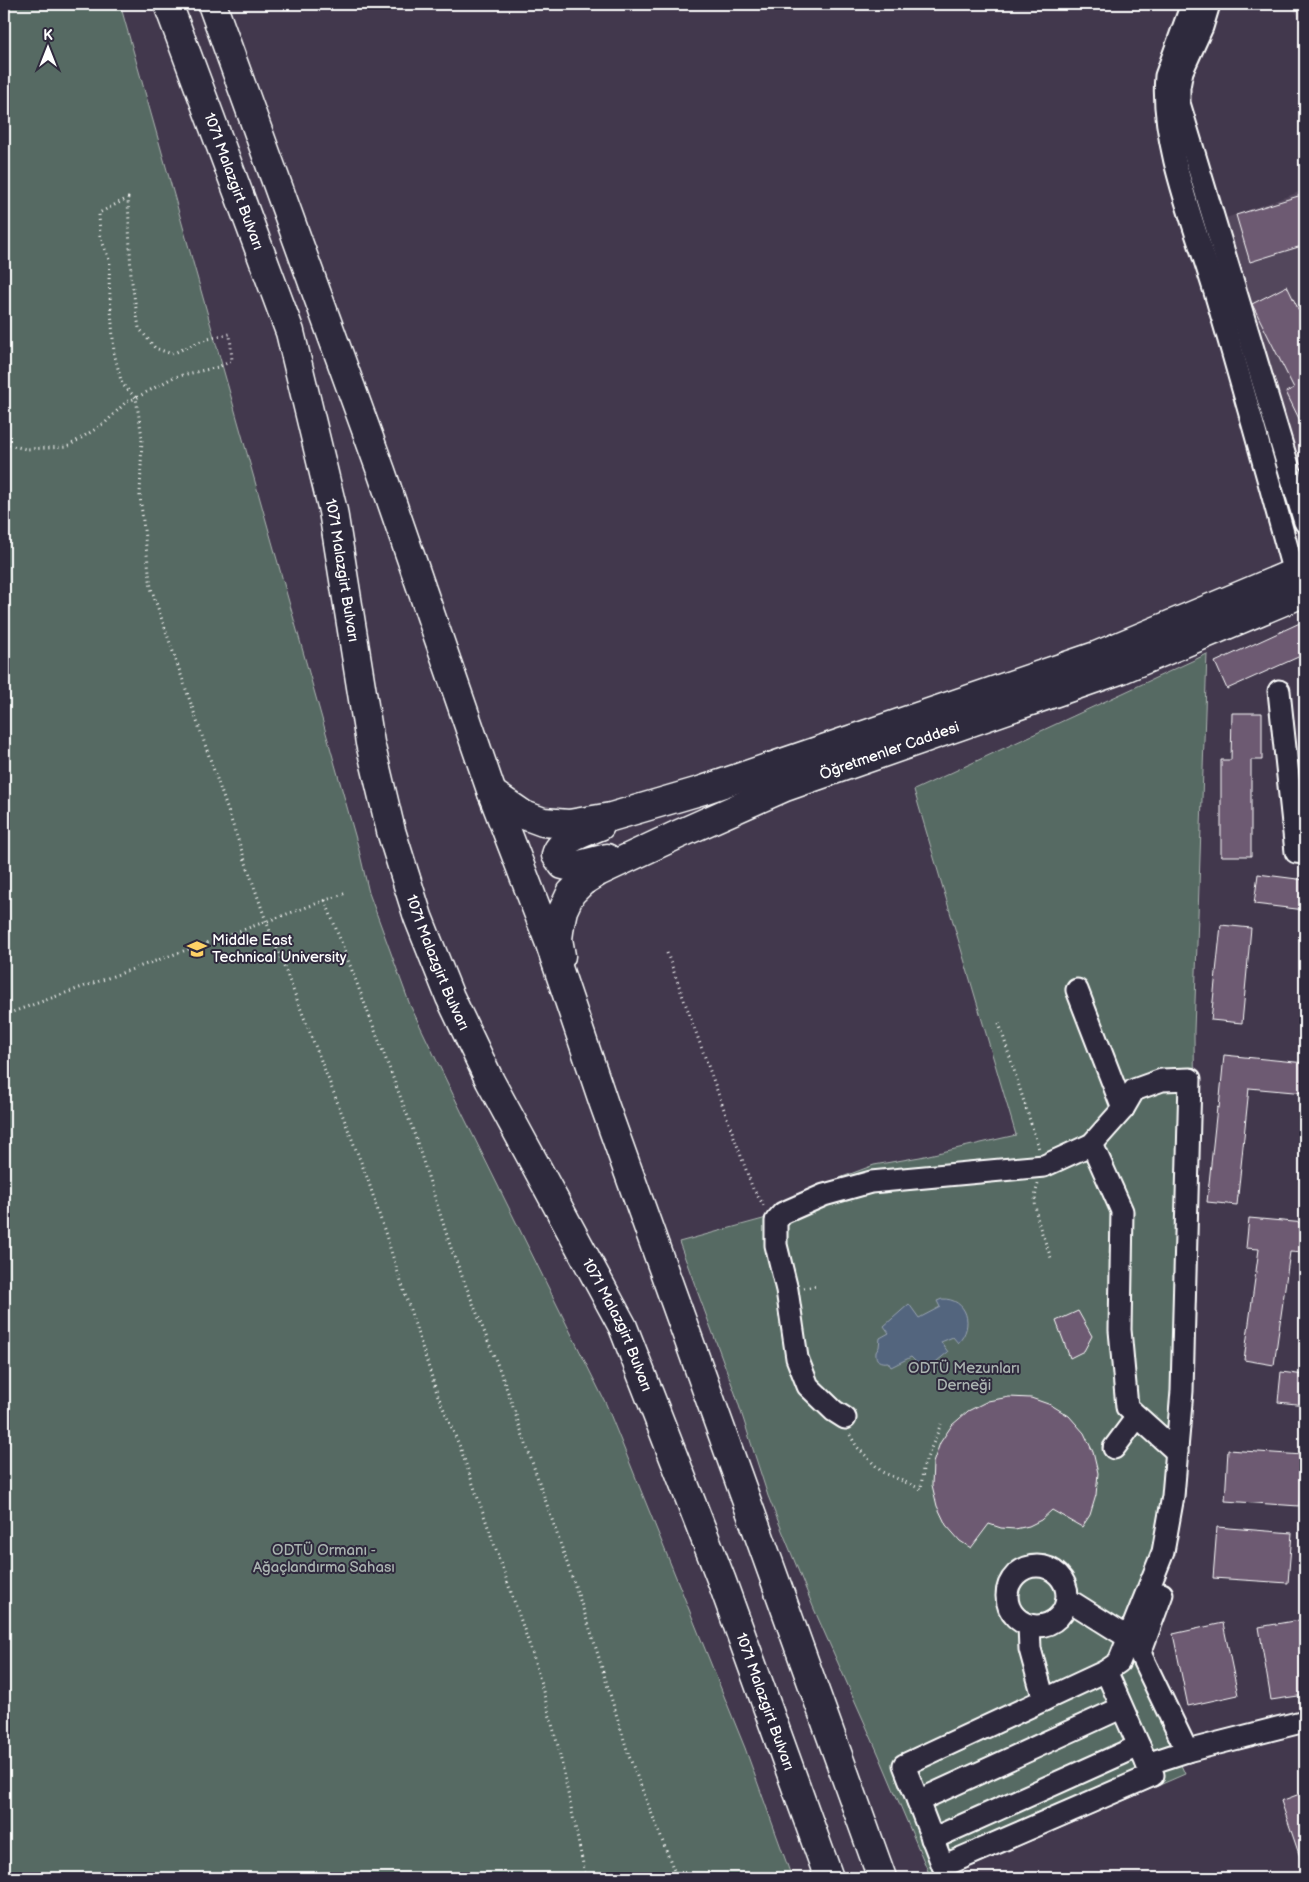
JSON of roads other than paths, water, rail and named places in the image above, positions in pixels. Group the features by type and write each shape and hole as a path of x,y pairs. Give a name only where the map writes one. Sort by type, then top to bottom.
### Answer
{"main road":[{"name":"1071 Malazgirt Bulvarı","path":"168,4 290,332 334,512 370,743 391,831 418,917 450,997 490,1081 622,1327 721,1579 829,1878"},
{"path":"212,4 381,471 492,793 564,985 604,1104 882,1878"},
{"name":"Öğretmenler Caddesi","path":"492,793 524,815 543,822 569,824 611,817 703,790 1096,656 1302,577"},
{"name":"Öğretmenler Caddesi","path":"564,985 558,939 564,910 571,893 582,882 598,872 785,787 1122,669 1302,577"},
{"path":"642,808 565,843 557,849 556,855 558,860 563,865 571,867 586,865 658,844"}],"street":[{"path":"1192,4 1166,76 1168,128 1177,169 1302,577"},
{"path":"1209,4 1202,27 1182,71 1179,103 1305,522"},
{"path":"1279,691 1296,852 1305,854"},
{"path":"1077,990 1123,1109"},
{"path":"844,1418 808,1386 797,1358 787,1290 776,1245 776,1221 783,1213 824,1194 871,1182 1044,1166 1092,1144 1123,1109 1134,1090 1162,1080 1190,1079 1182,1392 1173,1496 1163,1552 1135,1645"},
{"path":"1092,1144 1122,1211 1120,1330 1127,1407 1177,1452"},
{"path":"1114,1448 1137,1417"},
{"path":"1032,1566 1044,1566 1055,1571 1063,1580 1067,1591 1067,1599 1061,1614 1052,1622 1041,1626 1029,1625 1019,1620 1011,1612 1007,1600 1007,1588 1012,1578 1021,1570 1032,1566"},
{"path":"1106,1671 1153,1775 943,1866 904,1765 1106,1671 1119,1662 1135,1645 1167,1581"},
{"path":"1067,1599 1135,1645 1187,1751"},
{"path":"1029,1625 1030,1649 1044,1700"},
{"path":"918,1801 1122,1708"},
{"path":"932,1840 1143,1755 1187,1751 1305,1721"}],"water":[{"path":"942,1299 957,1303 966,1314 966,1329 958,1343 953,1337 941,1342 948,1352 925,1371 911,1357 891,1367 888,1362 880,1362 877,1359 876,1352 879,1347 880,1338 889,1333 884,1326 909,1304 919,1318 940,1307 937,1301"}],"place":[{"name":"Middle East Technical University","path":"197,949"}],"park label":[{"name":"ODTÜ Mezunları Derneği","path":"964,1376"},
{"name":"ODTÜ Ormanı - Ağaçlandırma Sahası","path":"324,1558"}]}
